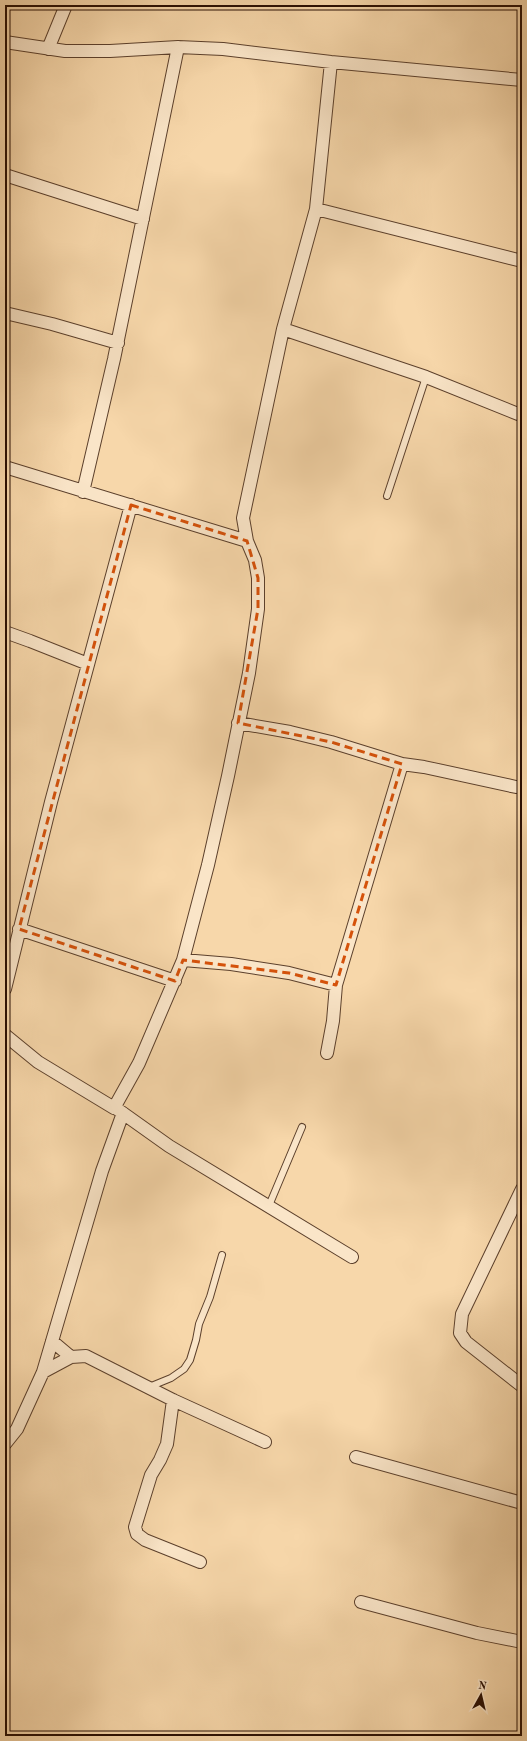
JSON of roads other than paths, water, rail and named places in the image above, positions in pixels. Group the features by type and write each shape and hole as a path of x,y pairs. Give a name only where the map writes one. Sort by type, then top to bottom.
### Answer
{"street":[{"path":"48,49 66,5"},
{"path":"5,42 65,51 110,51 178,47 224,49 331,62 522,80"},
{"path":"83,492 118,343 178,47"},
{"path":"5,1444 17,1429 43,1372 102,1171 118,1110 183,960 208,865 248,673 258,609 258,578 255,560 247,541 244,518 283,329 316,209 331,62"},
{"path":"5,175 143,219"},
{"path":"316,209 522,261"},
{"path":"5,313 52,324 118,343"},
{"path":"283,329 426,377 518,414"},
{"path":"5,467 247,541"},
{"path":"5,989 51,802 131,506"},
{"path":"5,632 88,664"},
{"path":"238,723 290,732 331,742 402,764 424,767 516,787"},
{"path":"327,1052 333,1022 336,985 402,764"},
{"path":"19,929 175,981"},
{"path":"183,960 231,964 289,973 336,985"},
{"path":"5,1035 38,1062 118,1110 169,1146 268,1208 352,1257"},
{"path":"522,1189 462,1314 460,1333 466,1342 522,1386"},
{"path":"52,1341 71,1357"},
{"path":"43,1372 71,1357 86,1356 173,1400 265,1442"},
{"path":"173,1400 167,1444 151,1476 135,1527 137,1534 145,1540 200,1562"},
{"path":"356,1457 522,1503"},
{"path":"361,1602 477,1633 522,1642"}],"lane":[{"path":"387,496 426,377"},
{"path":"268,1208 302,1127"},
{"path":"148,1387 171,1378 184,1369 190,1360 199,1324 210,1298 222,1255"}]}
